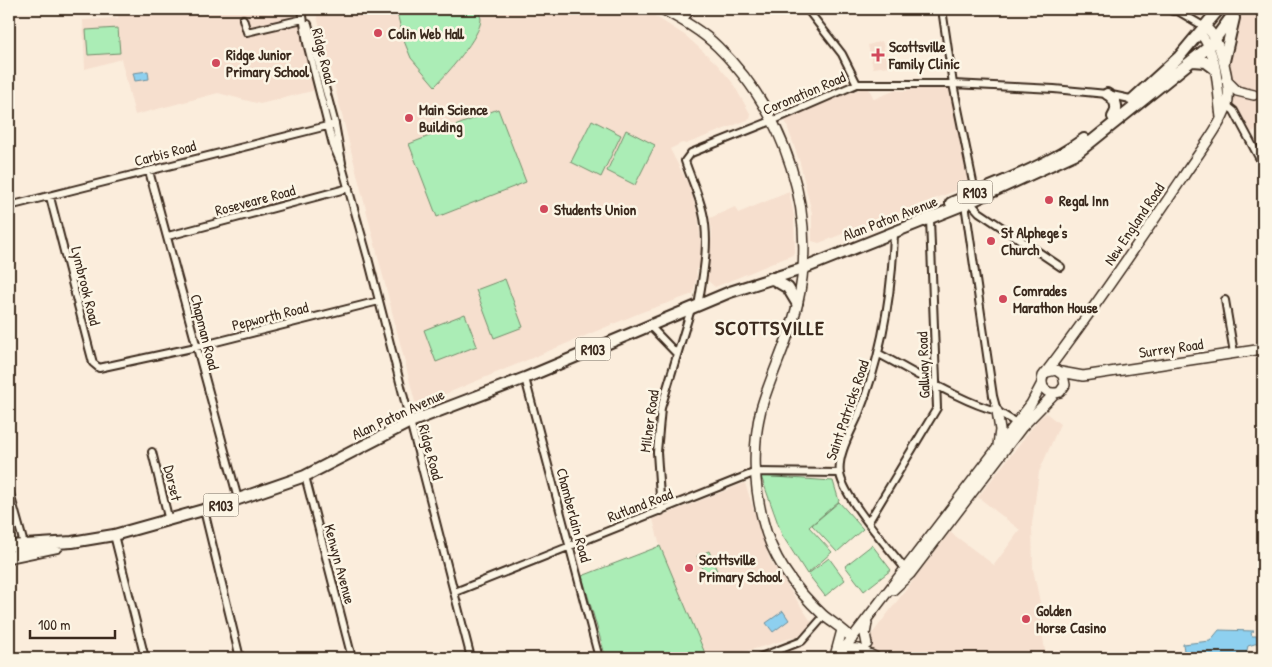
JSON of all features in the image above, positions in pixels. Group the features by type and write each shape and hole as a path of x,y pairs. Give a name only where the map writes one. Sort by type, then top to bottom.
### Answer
{"main road":[{"path":"1173,9 1189,9"},
{"name":"Alan Paton Avenue","path":"11,559 72,542 114,535 169,521 305,476 410,422 525,378 730,292 771,278 974,192 1073,147 1193,61 1209,36 1219,9"},
{"path":"1224,62 1234,15"},
{"name":"Alan Paton Avenue","path":"730,292 751,280 894,234 1076,153 1138,100 1164,72 1234,15"},
{"path":"1193,61 1206,62 1214,68"},
{"path":"1107,94 1116,105 1113,117"},
{"path":"771,278 788,288 797,303"},
{"name":"Alan Paton Avenue","path":"9,546 72,542"}],"street":[{"name":"Ridge Road","path":"302,9 331,124"},
{"name":"Ridge Road","path":"302,9 331,124 333,145 349,188 471,658"},
{"path":"662,9 710,40 727,57 760,98 774,120 792,172 800,205 802,265 797,303 786,343 759,418 756,472 762,515 771,547 794,582 824,616 847,633"},
{"path":"683,21 691,9"},
{"path":"806,9 842,54 857,84"},
{"path":"942,9 953,84 974,192"},
{"path":"1173,9 1209,36 1221,117"},
{"path":"243,19 247,32 303,19"},
{"name":"New England Road","path":"1046,372 1138,244 1227,105 1224,62 1209,36"},
{"path":"1226,80 1236,91 1254,95"},
{"name":"Coronation Road","path":"691,153 857,84 953,84 1107,94 1138,100"},
{"path":"1219,98 1234,110 1263,164"},
{"name":"Carbis Road","path":"9,206 331,124"},
{"name":"Milner Road","path":"661,511 657,474 658,429 661,408 703,278 705,227 698,195 685,161 691,153"},
{"name":"Chapman Road","path":"149,171 238,499"},
{"name":"Roseveare Road","path":"168,236 349,188"},
{"name":"Lymbrook Road","path":"50,197 93,362 100,368 109,368"},
{"path":"967,203 1061,267"},
{"path":"967,203 993,396 1000,430 997,448"},
{"name":"Gallway Road","path":"869,522 933,418 937,405 938,385 930,219"},
{"name":"Saint Patricks Road","path":"894,234 879,354 870,385 844,450 840,473 845,487 907,571"},
{"path":"1225,300 1234,353"},
{"name":"Pepworth Road","path":"109,368 379,301"},
{"path":"650,326 677,354"},
{"name":"New England Road","path":"1060,371 1060,360 1067,343"},
{"name":"Surrey Road","path":"1065,384 1082,376 1263,350"},
{"path":"879,354 938,385 988,409 997,411 1019,425"},
{"path":"907,571 997,448 1019,425 1054,394 1060,392 1065,384 1065,378 1060,371 1046,372 1041,379 1045,390 1054,394"},
{"name":"Surrey Road","path":"1060,371 1082,376"},
{"name":"Chamberlain Road","path":"525,378 599,658"},
{"path":"847,633 866,621 907,571 1019,425 1042,385"},
{"name":"Dorset","path":"152,452 169,521"},
{"name":"Rutland Road","path":"455,592 756,472 840,473"},
{"name":"Kenwyn Avenue","path":"305,476 311,509 352,658"},
{"path":"9,490 24,544"},
{"path":"204,510 240,658"},
{"path":"9,528 15,515"},
{"path":"114,535 145,658"},
{"path":"758,658 802,641 824,616"},
{"path":"836,658 847,633 866,621"},
{"path":"866,621 865,634 867,644"},
{"path":"836,658 845,648 847,633"},
{"path":"845,648 859,649 876,657"}],"shaded area":[{"name":"Ridge Junior Primary School","path":"119,9 298,9 316,90 260,104 218,93 135,115 121,59 85,69 83,20 118,18"},
{"path":"315,9 644,9 686,36 716,63 732,82 751,115 750,119 670,149 690,188 698,215 701,246 700,266 696,269 697,276 693,294 642,312 419,405 415,402"},
{"path":"1237,9 1263,9 1263,126 1249,134 1232,107 1225,47"},
{"name":"Scottsville Family Clinic","path":"882,41 889,66 873,68 868,45"},
{"path":"868,87 874,99 896,90 907,91 907,87 953,87 968,186 819,243 812,241 812,213 800,163 784,117 829,98"},
{"path":"789,192 794,216 795,254 715,287 707,280 712,233 710,218 735,207 738,213"},
{"path":"1046,413 1060,424 1039,472 1032,524 1033,569 1045,626 1042,630 1046,658 869,658 859,651 950,532 994,565 1020,530 978,497 1039,419"},
{"name":"Scottsville Primary School","path":"745,483 770,560 812,623 801,635 724,658 606,658 582,576 660,546 653,519"}],"green space":[{"path":"396,9 477,9 481,19 476,35 470,45 435,86 411,58 404,41"},
{"path":"118,28 120,53 88,55 86,30"},
{"path":"498,109 526,182 437,217 409,144"},
{"path":"592,120 621,135 601,177 571,162"},
{"path":"626,130 655,145 635,185 607,171"},
{"path":"505,279 523,327 494,338 476,290"},
{"path":"465,314 477,346 436,362 424,330"},
{"path":"761,476 833,481 839,501 809,527 832,552 807,574 782,535"},
{"path":"839,502 863,529 837,552 812,525"},
{"path":"872,545 891,570 864,591 845,566"},
{"path":"660,546 707,658 606,658 582,576"},
{"path":"709,551 719,576 707,581 697,556"},
{"path":"829,558 845,580 825,596 808,574"}],"water":[{"path":"148,71 149,79 135,81 133,73"},
{"path":"783,611 789,620 773,632 766,623"},
{"path":"1219,630 1254,631 1251,633 1252,636 1257,636 1258,643 1248,646 1245,658 1185,658 1183,644 1210,641"}],"place":[{"name":"Colin Web Hall","path":"378,33"},
{"name":"Scottsville Family Clinic","path":"878,55"},
{"name":"Ridge Junior Primary School","path":"216,63"},
{"name":"Main Science Building","path":"409,118"},
{"name":"Regal Inn","path":"1049,200"},
{"name":"Students Union","path":"544,209"},
{"name":"St Alphege's Church","path":"991,241"},
{"name":"Comrades Marathon House","path":"1003,299"},
{"name":"Scottsville Primary School","path":"689,568"},
{"name":"Golden Horse Casino","path":"1026,619"}],"district":[{"name":"SCOTTSVILLE","path":"770,327"}]}
